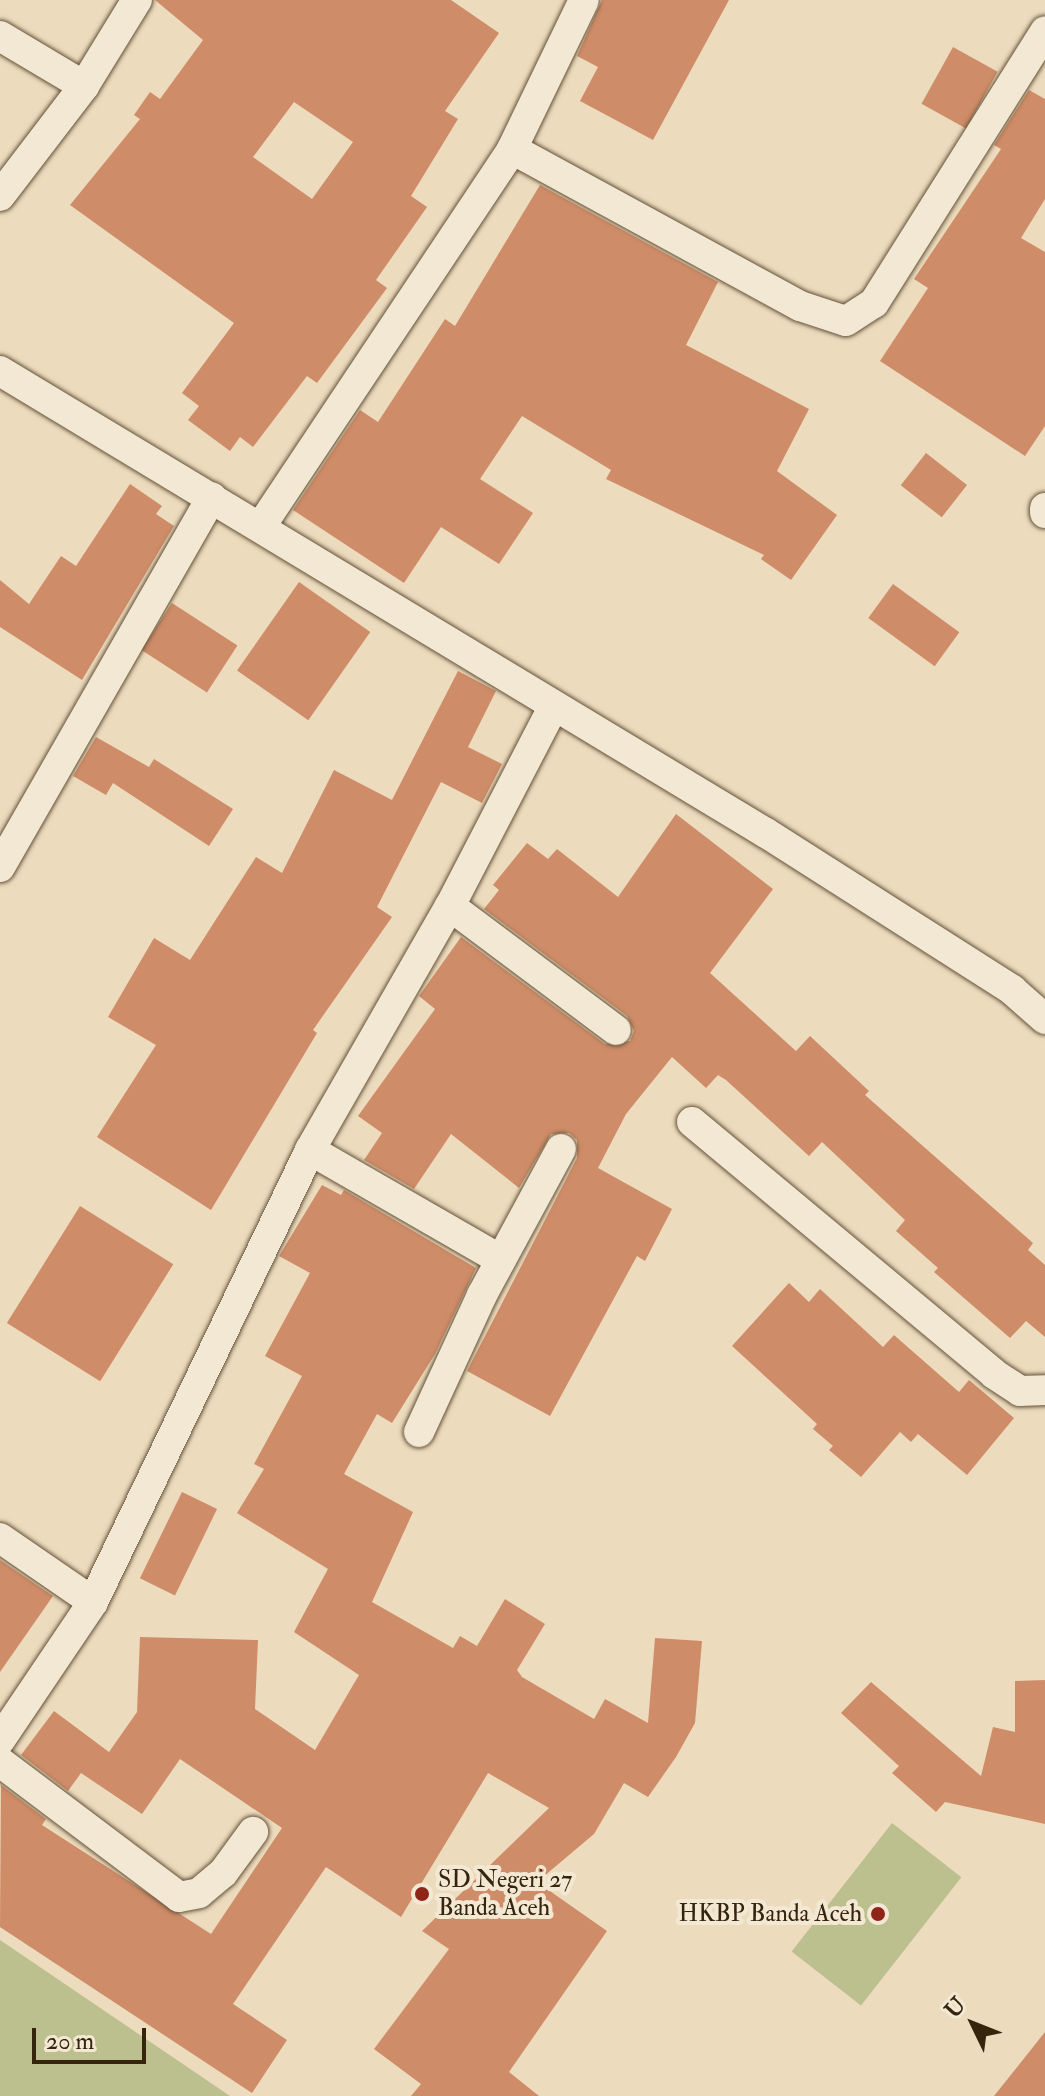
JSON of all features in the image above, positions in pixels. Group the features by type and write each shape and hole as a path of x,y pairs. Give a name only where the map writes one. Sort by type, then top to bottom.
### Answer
{"street":[{"path":"0,196 84,86 137,0"},
{"path":"261,526 512,149 584,0"},
{"path":"512,149 800,306 846,321 874,303 1045,31"},
{"path":"0,36 84,86"},
{"path":"0,371 766,833 1012,990 1045,1019"},
{"path":"0,867 212,497"},
{"path":"0,1740 93,1602 310,1150 450,906 553,707"},
{"path":"450,906 616,1030"},
{"path":"692,1122 994,1374 1020,1391 1045,1390"},
{"path":"419,1432 501,1260 561,1149"},
{"path":"310,1150 501,1260"},
{"path":"0,1538 93,1602"},
{"path":"0,1762 179,1897 199,1893 223,1873 253,1832"}],"green space":[{"name":"HKBP Banda Aceh","path":"892,1823 961,1877 861,2006 792,1951"},
{"path":"0,1940 230,2096 0,2096"}],"building":[{"path":"155,0 451,0 499,33 445,111 458,119 411,196 427,207 376,280 387,288 317,383 307,376 253,447 240,437 230,451 188,420 199,406 182,393 234,323 70,205 140,119 134,115 150,92 160,99 203,40","holes":["294,102 353,142 312,199 253,157"]},
{"path":"602,0 729,0 653,140 580,101 598,67 577,56"},
{"path":"953,47 998,72 966,129 921,104"},
{"path":"1029,90 1045,99 1045,199 1021,238 1045,252 1045,426 1025,456 880,361 928,288 914,279 1001,149 994,145"},
{"path":"540,185 718,282 686,345 809,409 777,471 837,515 791,580 761,559 764,555 606,479 611,470 522,416 480,479 533,513 499,564 441,527 404,583 293,510 360,410 378,422 445,319 455,326"},
{"path":"926,453 967,485 942,517 901,485"},
{"path":"130,484 162,506 156,514 174,526 82,680 0,627 0,580 29,604 61,556 76,566"},
{"path":"299,582 370,632 308,720 237,670"},
{"path":"893,584 959,632 935,666 868,618"},
{"path":"172,603 237,645 207,692 142,650"},
{"path":"458,671 496,691 468,747 502,764 482,803 441,782 377,907 392,917 313,1030 317,1033 211,1210 97,1137 156,1045 108,1017 154,938 190,960 256,857 282,873 334,770 392,800"},
{"path":"96,737 149,767 154,759 233,809 209,846 113,783 106,795 73,776"},
{"path":"676,814 773,889 710,973 796,1051 810,1036 869,1091 865,1095 1033,1243 1028,1250 1045,1265 1045,1337 1026,1321 1010,1338 934,1272 938,1268 896,1231 905,1220 822,1142 809,1156 726,1080 718,1075 706,1088 672,1057 626,1114 598,1168 672,1209 645,1261 637,1256 550,1416 467,1371 577,1158 577,1140 569,1133 551,1134 519,1188 451,1134 414,1189 364,1160 382,1133 358,1116 435,1009 419,996 461,937 605,1044 630,1041 634,1031 627,1016 484,909 499,890 493,885 527,843 548,859 557,849 618,897"},
{"path":"322,1185 341,1195 344,1190 476,1268 435,1354 392,1423 377,1414 344,1474 413,1512 372,1602 453,1648 460,1636 477,1646 505,1599 545,1624 517,1670 522,1677 594,1719 605,1699 648,1723 655,1638 702,1641 695,1723 676,1757 648,1797 624,1783 594,1834 537,1882 607,1931 509,2072 539,2096 411,2096 421,2084 374,2049 449,1949 422,1931 549,1808 488,1773 401,1917 326,1867 233,2004 287,2040 252,2093 0,1927 1,1785 46,1819 42,1825 211,1934 282,1828 180,1759 142,1814 81,1773 68,1791 21,1755 54,1711 109,1752 137,1712 140,1637 258,1640 255,1709 315,1750 359,1675 294,1632 328,1569 237,1513 264,1469 254,1464 302,1376 265,1356 310,1273 279,1256"},
{"path":"80,1206 173,1264 100,1381 7,1323"},
{"path":"789,1283 809,1302 820,1289 883,1347 894,1335 959,1392 969,1380 1014,1418 967,1475 918,1434 911,1442 900,1432 861,1477 829,1450 833,1446 813,1429 817,1424 732,1346"},
{"path":"182,1492 217,1509 175,1595 140,1578"},
{"path":"0,1560 53,1596 0,1672"},
{"path":"1045,1680 1045,1824 945,1802 936,1812 892,1773 899,1766 841,1713 871,1682 981,1776 993,1727 1015,1732 1015,1681"},
{"path":"1045,2032 1045,2096 994,2096"}],"place":[{"name":"SD Negeri 27 Banda Aceh","path":"422,1894"},
{"name":"HKBP Banda Aceh","path":"878,1914"}]}
